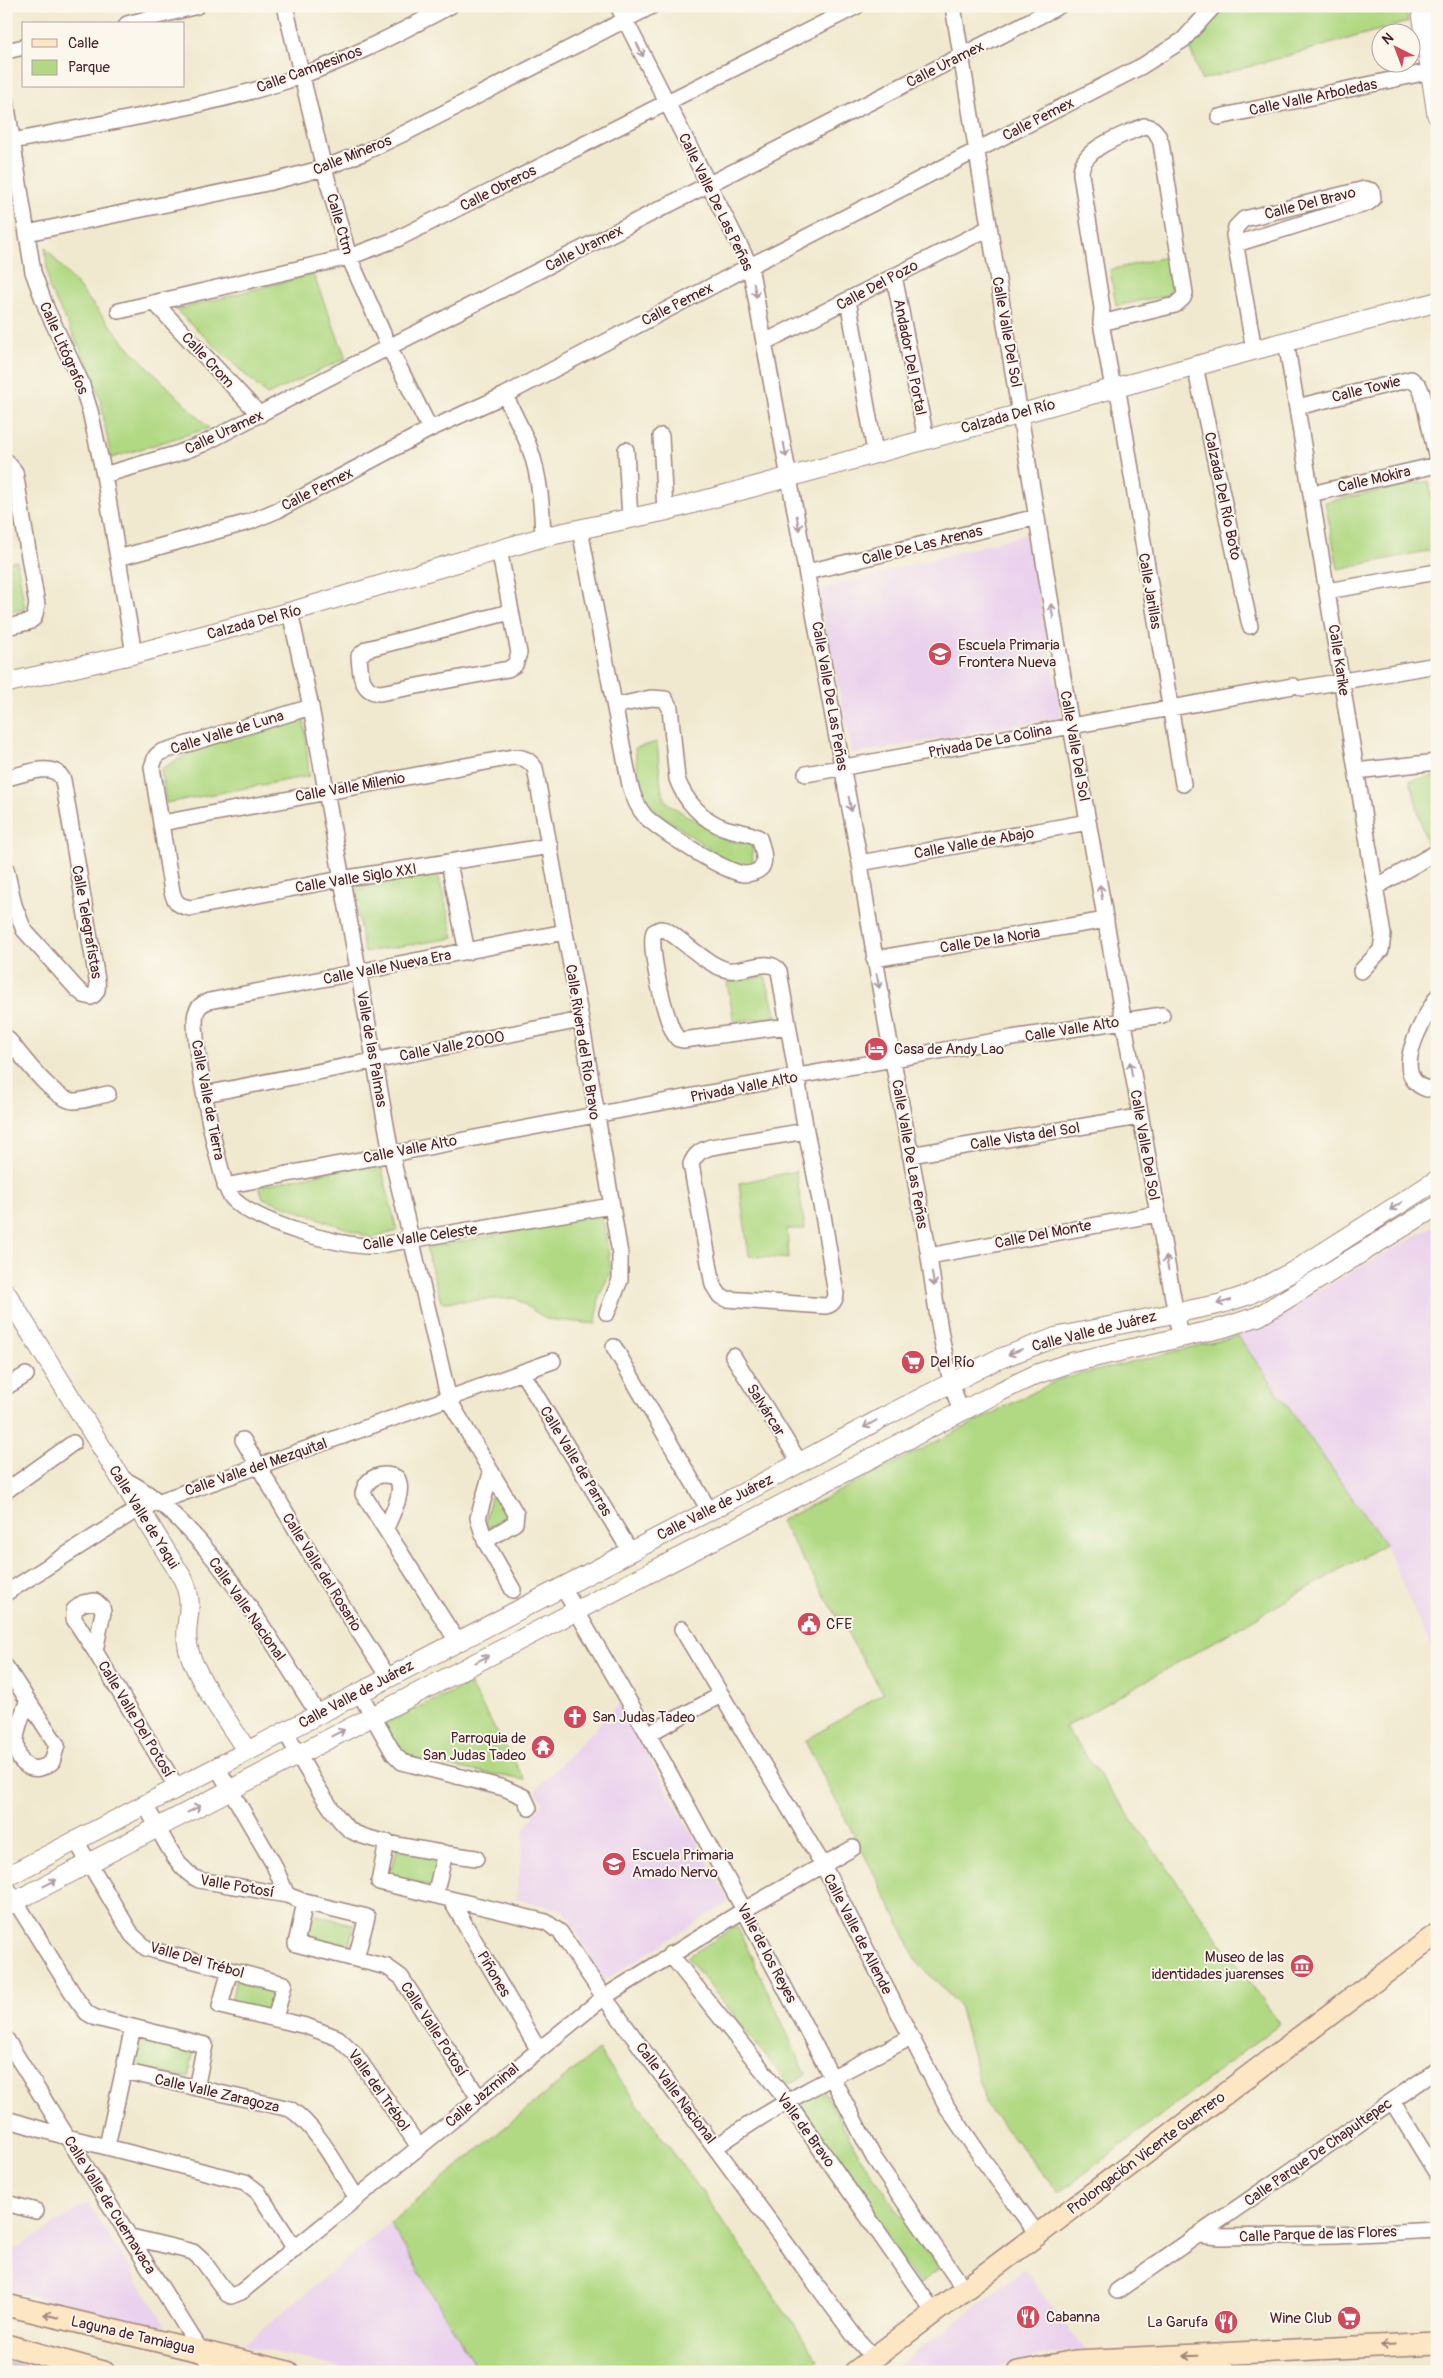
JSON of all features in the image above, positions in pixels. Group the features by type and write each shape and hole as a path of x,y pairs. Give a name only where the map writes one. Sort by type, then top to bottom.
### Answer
{"main road":[{"name":"Prolongación Vicente Guerrero","path":"855,2372 1437,1934"},
{"name":"Laguna de Tamiagua","path":"6,2305 288,2372"},
{"path":"1018,2372 1075,2360 1288,2352 1437,2343"},
{"path":"6,2345 74,2368 103,2372"},
{"path":"1177,2372 1251,2366 1271,2361 1288,2352"}],"street":[{"path":"135,22 197,6"},
{"name":"Calle Ctm","path":"285,6 324,168 349,257 389,347 430,429"},
{"name":"Calle Campesinos","path":"13,140 214,100 273,85 386,39 450,6"},
{"name":"Calle Valle De Las Peñas","path":"618,6 750,266 766,342 860,863 874,959 929,1256 950,1384 961,1412"},
{"name":"Calle Mineros","path":"27,233 267,183 324,168 409,131 652,6"},
{"name":"Calle Obreros","path":"119,311 156,304 349,257 397,239 666,101 857,6"},
{"name":"Calle Valle Del Sol","path":"953,6 1071,726 1139,1117 1180,1337"},
{"name":"Calle Uramex","path":"104,475 176,454 222,435 389,347 1059,6"},
{"name":"Calle Pemex","path":"118,558 249,522 278,510 430,429 505,395 750,266 1142,66 1183,40 1214,6"},
{"path":"1421,6 1433,70 1437,115"},
{"path":"6,51 22,47"},
{"name":"Calle Valle Arboledas","path":"1219,117 1433,70"},
{"name":"Calle Litógrafos","path":"6,101 33,272 39,291 70,357 90,411 104,475 134,654"},
{"name":"Calle Jarillas","path":"1104,317 1175,305 1183,298 1186,288 1161,143 1154,129 1144,126 1090,152 1083,161 1081,174 1104,317 1118,390 1183,784"},
{"name":"Calle Del Bravo","path":"1236,244 1368,203 1373,199 1374,195 1372,191 1365,189 1244,219 1238,223 1234,231 1236,244 1254,350"},
{"name":"Calle Del Pozo","path":"766,342 989,228"},
{"name":"Andador Del Portal","path":"894,276 926,438"},
{"path":"848,300 875,452"},
{"name":"Calzada Del Río","path":"6,683 134,654 290,612 499,549 665,511 926,438 1118,390 1195,366 1437,302"},
{"name":"Calle Crom","path":"156,304 260,415"},
{"name":"Calle Karike","path":"1286,341 1376,887 1383,943 1377,956 1362,971"},
{"name":"Calzada Del Río Boto","path":"1195,366 1250,626"},
{"name":"Calle Towie","path":"1297,407 1411,379 1419,386 1422,393 1437,459"},
{"path":"505,395 525,437 534,464 542,509 543,538"},
{"path":"661,436 665,511"},
{"path":"626,450 630,519"},
{"path":"6,462 15,472 36,606 34,618 29,622 6,627"},
{"name":"Calle Mokira","path":"1311,494 1437,465"},
{"name":"Calle De Las Arenas","path":"807,572 1037,517"},
{"path":"580,530 630,785 638,806 645,815 667,832 721,866 743,874 753,874 760,869 764,860 759,838 714,823 696,810 680,789 674,755 670,708 665,699 650,698 615,706"},
{"path":"499,549 519,653 515,665 508,669 380,693 370,691 364,684 358,656 367,649 510,612"},
{"path":"1328,591 1437,572"},
{"name":"Valle de las Palmas","path":"290,612 311,708 390,1153 448,1400 490,1473 515,1511 517,1518 511,1526 486,1541"},
{"name":"Privada De La Colina","path":"806,774 1170,708 1437,666"},
{"name":"Calle Valle de Luna","path":"162,823 152,767 156,756 161,752 311,708"},
{"name":"Calle Valle Milenio","path":"162,823 514,757 526,758 535,768"},
{"path":"1356,771 1437,762"},
{"name":"Calle Rivera del Río Bravo","path":"535,768 581,1020 621,1269 616,1292 606,1313"},
{"name":"Calle Telegrafistas","path":"6,778 49,769 58,772 63,780 98,980 98,988 91,997 84,995 76,988 24,930 16,911 6,870"},
{"name":"Calle Valle de Abajo","path":"860,863 1088,822"},
{"name":"Calle Valle Siglo XXI","path":"162,823 172,892 180,906 190,908 341,879 550,846"},
{"path":"1376,887 1437,852"},
{"path":"449,863 467,952"},
{"name":"Calle De la Noria","path":"874,959 1106,920"},
{"path":"788,1026 683,1040 678,1039 670,1027 652,937 654,932 660,929 666,930 713,963 729,970 769,965 776,967 779,971 806,1131 836,1287 835,1301 831,1305 825,1306 726,1299 720,1296 713,1285 691,1164 698,1153 711,1147 806,1131"},
{"name":"Calle Valle Nueva Era","path":"209,1001 565,932"},
{"path":"1437,997 1415,1034 1410,1060 1411,1072 1416,1083 1427,1089 1437,1086"},
{"name":"Calle Valle de Tierra","path":"209,1001 199,1008 195,1020 197,1051 225,1186 236,1203"},
{"name":"Calle Valle Alto","path":"893,1059 1162,1015"},
{"name":"Calle Valle 2000","path":"205,1094 581,1020"},
{"path":"6,1038 51,1088 62,1097 72,1101 108,1094"},
{"name":"Privada Valle Alto","path":"596,1115 893,1059"},
{"name":"Calle Valle Alto","path":"225,1186 596,1115"},
{"name":"Calle Vista del Sol","path":"910,1154 1139,1117"},
{"name":"Calle Valle de Juárez","path":"6,1877 950,1384 1036,1343 1176,1311 1220,1304 1248,1295 1296,1270 1437,1180"},
{"name":"Calle Valle Celeste","path":"236,1203 310,1237 337,1244 360,1247 412,1241 611,1206"},
{"name":"Calle Valle de Juárez","path":"9,1898 90,1863 514,1642 1037,1374 1072,1362 1180,1337 1259,1316 1437,1206"},
{"name":"Calle Del Monte","path":"929,1256 1157,1214"},
{"name":"Calle Valle de Yaqui","path":"6,1293 189,1592 190,1612 187,1645 190,1657 247,1751"},
{"path":"1248,1295 1259,1316"},
{"path":"614,1347 710,1510"},
{"name":"Salvárcar","path":"733,1356 800,1463"},
{"name":"Calle Valle del Mezquital","path":"6,1593 138,1508 448,1400 553,1361"},
{"name":"Calle Valle de Parras","path":"522,1372 630,1551"},
{"path":"6,1387 26,1375"},
{"name":"Calle Valle del Rosario","path":"243,1440 388,1677"},
{"path":"6,1491 73,1443"},
{"path":"490,1473 478,1518 486,1541 513,1590"},
{"name":"Calle Valle Nacional","path":"119,1477 134,1483 160,1500 218,1564 318,1714"},
{"path":"753,1488 766,1513"},
{"path":"386,1528 457,1641"},
{"name":"Valle de los Reyes","path":"562,1586 648,1734 744,1910 874,2158 964,2289"},
{"path":"503,1617 514,1642"},
{"name":"Calle Valle de Allende","path":"682,1629 823,1865 935,2085 964,2133 1038,2234"},
{"name":"Calle Valle Del Potosí","path":"95,1651 177,1788"},
{"path":"438,1651 451,1676"},
{"path":"6,1667 27,1702"},
{"path":"359,1692 394,1754 402,1762 515,1791 524,1797 529,1808"},
{"path":"648,1734 721,1695"},
{"path":"286,1731 298,1754 335,1812 348,1829 355,1834 387,1842 476,1858"},
{"path":"217,1767 273,1864 287,1895"},
{"name":"Valle Potosí","path":"145,1805 171,1850 190,1876 199,1880 287,1895 305,1902 367,1917 356,1958"},
{"name":"Valle Del Trébol","path":"76,1840 132,1935 139,1942 156,1951 284,1984 276,2020"},
{"name":"Calle Valle Nacional","path":"387,1842 378,1882 546,1922 560,1932 604,1996 855,2338 874,2358"},
{"name":"Calle Jazminal","path":"131,2237 193,2252 203,2261 221,2288 231,2296 242,2292 538,2048 604,1996 744,1910 853,1848"},
{"path":"435,1895 445,1853"},
{"path":"9,1898 82,2007 96,2018 205,2045 196,2088"},
{"name":"Piñones","path":"450,1899 538,2048"},
{"name":"Calle Valle Potosí","path":"305,1902 296,1944 387,1966 401,1977 479,2098"},
{"name":"Valle de Bravo","path":"670,1954 786,2101 934,2312"},
{"name":"Valle del Trébol","path":"230,1970 220,2006 330,2034 346,2044 419,2147"},
{"path":"107,2146 133,2027"},
{"path":"716,2147 786,2101 910,2038"},
{"name":"Calle Valle de Cuernavaca","path":"6,2039 214,2372"},
{"name":"Calle Parque De Chapultepec","path":"1117,2291 1315,2152 1437,2070"},
{"name":"Calle Valle Zaragoza","path":"123,2071 279,2106 298,2115 312,2131 357,2198"},
{"path":"1392,2101 1437,2174"},
{"path":"6,2119 67,2137 244,2182 258,2192 295,2249"},
{"path":"6,2203 36,2211"},
{"name":"Calle Parque de las Flores","path":"1199,2235 1220,2238 1437,2230"}],"shaded area":[{"name":"Escuela Primaria Frontera Nueva","path":"1027,534 1062,717 853,754 817,590"},
{"path":"1437,1224 1437,1662 1385,1544 1238,1336"},
{"name":"Escuela Primaria Amado Nervo","path":"619,1704 730,1901 604,1981 564,1910 516,1899 525,1829 543,1802 535,1790"},
{"path":"89,2203 165,2324 158,2329 6,2290 6,2255"},
{"path":"390,2223 479,2372 358,2372 243,2345"},
{"path":"1024,2270 1085,2350 1049,2354 1002,2365 987,2372 890,2372"},
{"path":"6,2360 47,2372 6,2372"}],"green space":[{"path":"1221,6 1405,6 1408,22 1370,22 1370,33 1201,80 1189,45"},
{"path":"45,247 131,350 209,428 111,458 100,398 85,358 49,288"},
{"path":"1174,255 1178,293 1116,306 1110,270"},
{"path":"313,274 346,358 267,395 176,310"},
{"path":"1429,481 1437,529 1437,549 1338,569 1325,502"},
{"path":"17,561 25,609 6,612 6,563"},
{"path":"304,717 309,776 166,803 161,769 200,747"},
{"path":"657,742 661,788 667,803 727,841 752,843 753,864 737,868 641,801 635,748"},
{"path":"1437,776 1437,838 1427,845 1410,780"},
{"path":"438,874 454,938 364,952 354,890"},
{"path":"765,976 776,1016 734,1022 727,982"},
{"path":"380,1161 397,1231 372,1238 263,1198 259,1186"},
{"path":"796,1171 805,1229 787,1229 789,1259 749,1256 739,1183"},
{"path":"602,1212 611,1271 599,1296 596,1324 546,1319 515,1298 441,1302 426,1249"},
{"path":"1238,1336 1385,1544 1065,1727 1280,2024 1059,2193 986,2105 959,2005 917,1962 893,1910 805,1741 883,1693 780,1521 1058,1380"},
{"path":"493,1488 507,1516 487,1529 485,1523"},
{"path":"469,1684 525,1780 401,1758 381,1725"},
{"path":"398,1846 440,1856 432,1887 390,1877"},
{"path":"313,1914 354,1925 348,1949 306,1938"},
{"path":"737,1926 806,2074 788,2084 687,1957"},
{"path":"236,1976 274,1983 269,2011 231,2004"},
{"path":"137,2038 194,2049 188,2078 131,2066"},
{"path":"598,2050 708,2200 819,2361 805,2372 479,2372 390,2223"},
{"path":"822,2087 862,2160 939,2268 919,2285 793,2105"}],"place":[{"name":"Escuela Primaria Frontera Nueva","path":"940,654"},
{"name":"Casa de Andy Lao","path":"876,1049"},
{"name":"Del Río","path":"913,1362"},
{"name":"CFE","path":"809,1624"},
{"name":"San Judas Tadeo","path":"575,1717"},
{"name":"Parroquia de San Judas Tadeo","path":"543,1747"},
{"name":"Escuela Primaria Amado Nervo","path":"614,1864"},
{"name":"Museo de las identidades juarenses","path":"1302,1966"},
{"name":"Cabanna","path":"1028,2317"},
{"name":"Wine Club","path":"1349,2318"},
{"name":"La Garufa","path":"1226,2322"}]}
